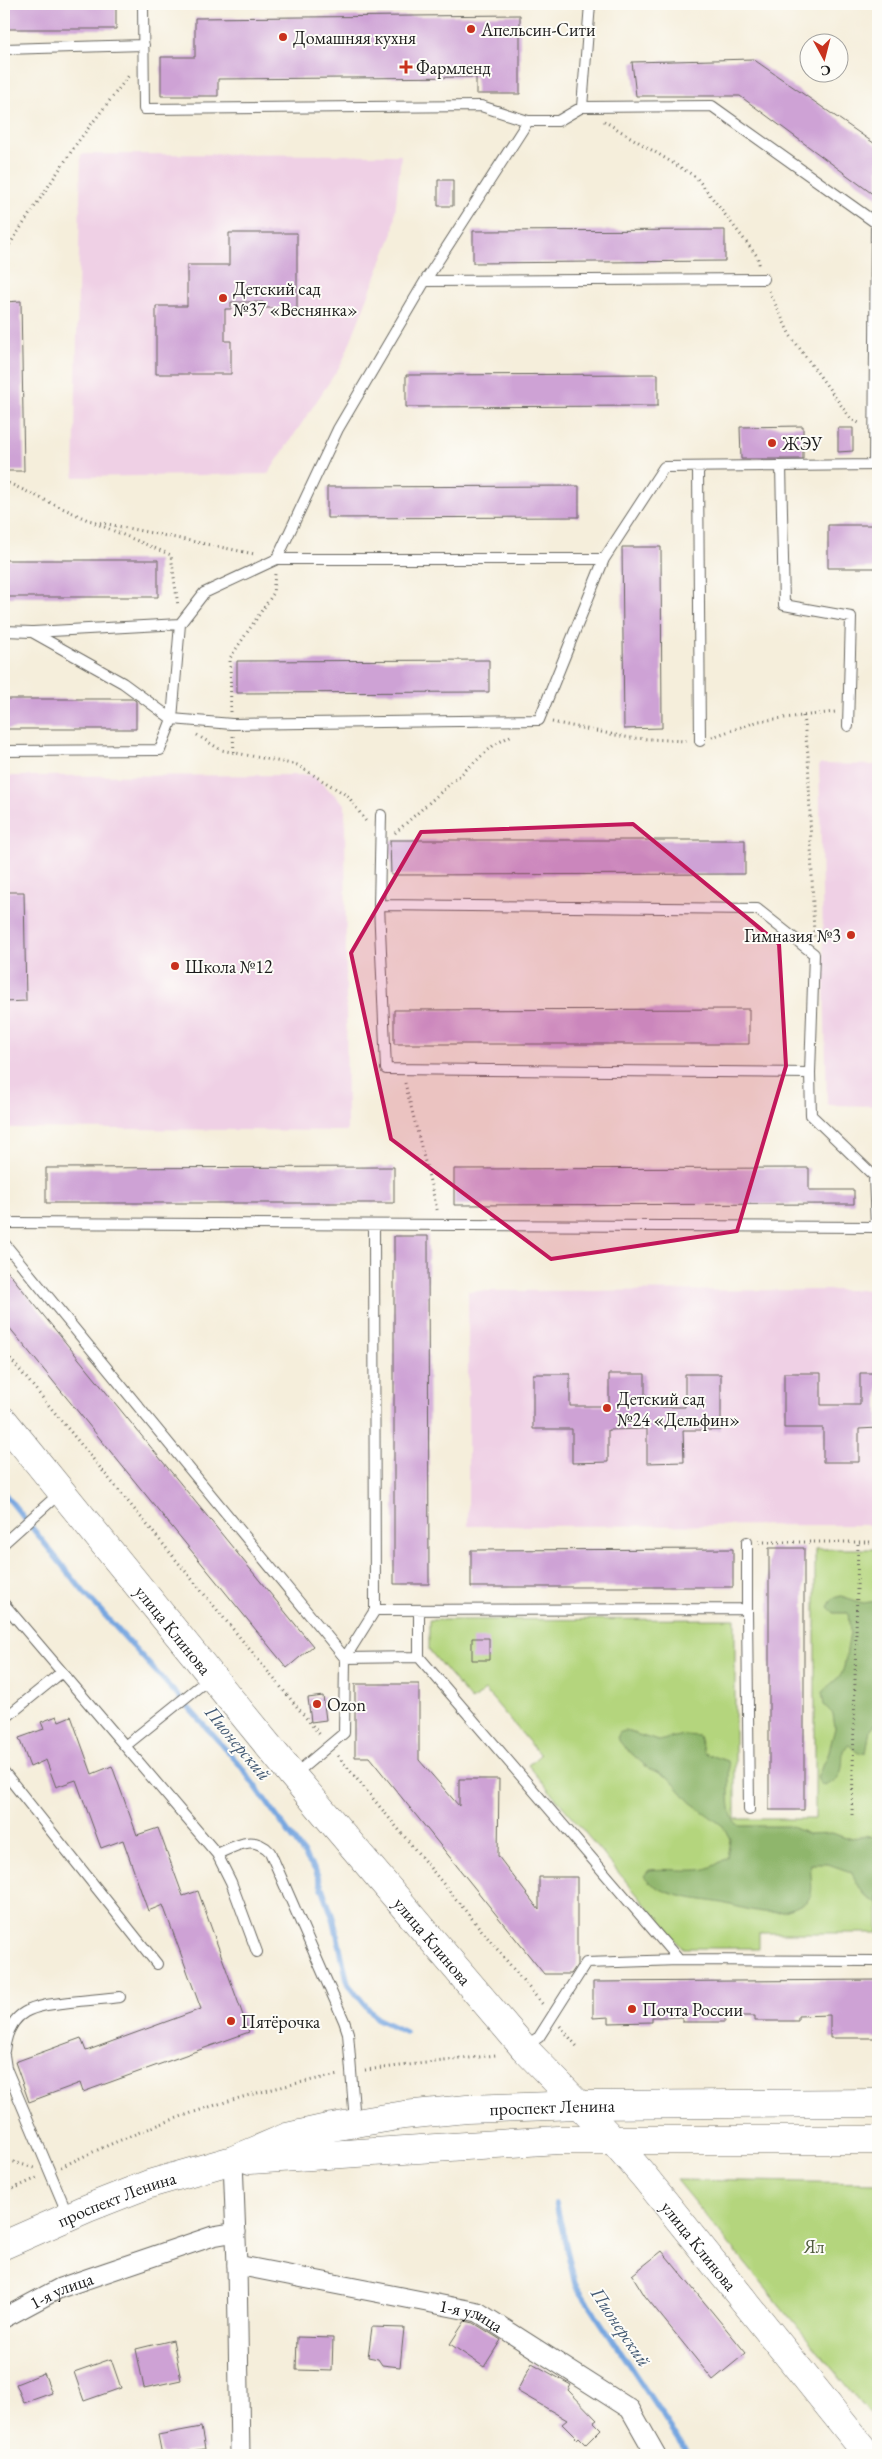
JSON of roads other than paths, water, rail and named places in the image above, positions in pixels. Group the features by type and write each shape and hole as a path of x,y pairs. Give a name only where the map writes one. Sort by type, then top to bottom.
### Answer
{"main road":[{"name":"улица Клинова","path":"4,1421 293,1776 524,2048 612,2139 868,2455"},
{"name":"проспект Ленина","path":"4,2245 68,2216 149,2184 233,2160 287,2137 356,2123 467,2108 878,2102"},
{"name":"проспект Ленина","path":"233,2160 558,2140 878,2140"}],"street":[{"path":"233,2160 237,2265 240,2455"},
{"name":"1-я улица","path":"4,2318 60,2288 213,2236 236,2232"},
{"name":"1-я улица","path":"237,2265 478,2312 630,2409 656,2455"}],"lane":[{"path":"32,632 123,683 172,719 232,724 539,720 604,559 664,467 876,465 874,429 876,223 712,106 582,107 558,121 528,121 481,106 144,109 143,4"},
{"path":"582,107 590,4"},
{"path":"4,49 144,50"},
{"path":"277,559 338,429 425,281 528,121"},
{"path":"425,281 764,280"},
{"path":"781,466 784,605 851,617 848,726"},
{"path":"698,467 700,741"},
{"path":"4,751 160,750 172,719 180,624 204,593 277,559 604,559"},
{"path":"4,631 32,632 180,624"},
{"path":"381,815 379,905 386,1068 403,1070 810,1073"},
{"path":"4,1223 877,1227 874,1176 811,1115 810,1073 814,954 757,909 379,905"},
{"path":"293,1776 344,1732 345,1658 375,1610 374,1224"},
{"path":"4,1243 345,1658"},
{"path":"4,1543 61,1491"},
{"path":"747,1542 749,1810"},
{"path":"4,1604 217,1854 231,1882 257,1952"},
{"path":"375,1610 747,1610"},
{"path":"420,1610 419,1657 679,1960"},
{"path":"345,1658 419,1657"},
{"path":"4,1719 62,1672"},
{"path":"125,1746 212,1676"},
{"path":"4,1772 157,1964"},
{"path":"217,1854 244,1842 257,1842 270,1852 344,2021 356,2123"},
{"path":"524,2048 539,2037 586,1963 679,1960 878,1961"},
{"path":"4,2051 5,2038 11,2026 21,2014 35,2006 120,1997"},
{"path":"4,2056 6,2068 68,2216"}],"waterway":[{"name":"Пионерский","path":"4,1493 83,1591 240,1765 316,1871 334,1921 348,1984 376,2018 405,2032"},
{"name":"Пионерский","path":"556,2203 575,2284 689,2455"}],"place":[{"name":"Апельсин-Сити","path":"471,29"},
{"name":"Домашняя кухня","path":"283,37"},
{"name":"Фармленд","path":"406,67"},
{"name":"Детский сад №37 «Веснянка»","path":"223,298"},
{"name":"ЖЭУ","path":"772,443"},
{"name":"Гимназия №3","path":"851,935"},
{"name":"Школа №12","path":"175,966"},
{"name":"Детский сад №24 «Дельфин»","path":"607,1408"},
{"name":"Ozon","path":"317,1704"},
{"name":"Почта России","path":"632,2009"},
{"name":"Пятёрочка","path":"231,2021"}],"park label":[{"name":"Ял","path":"814,2246"}]}
